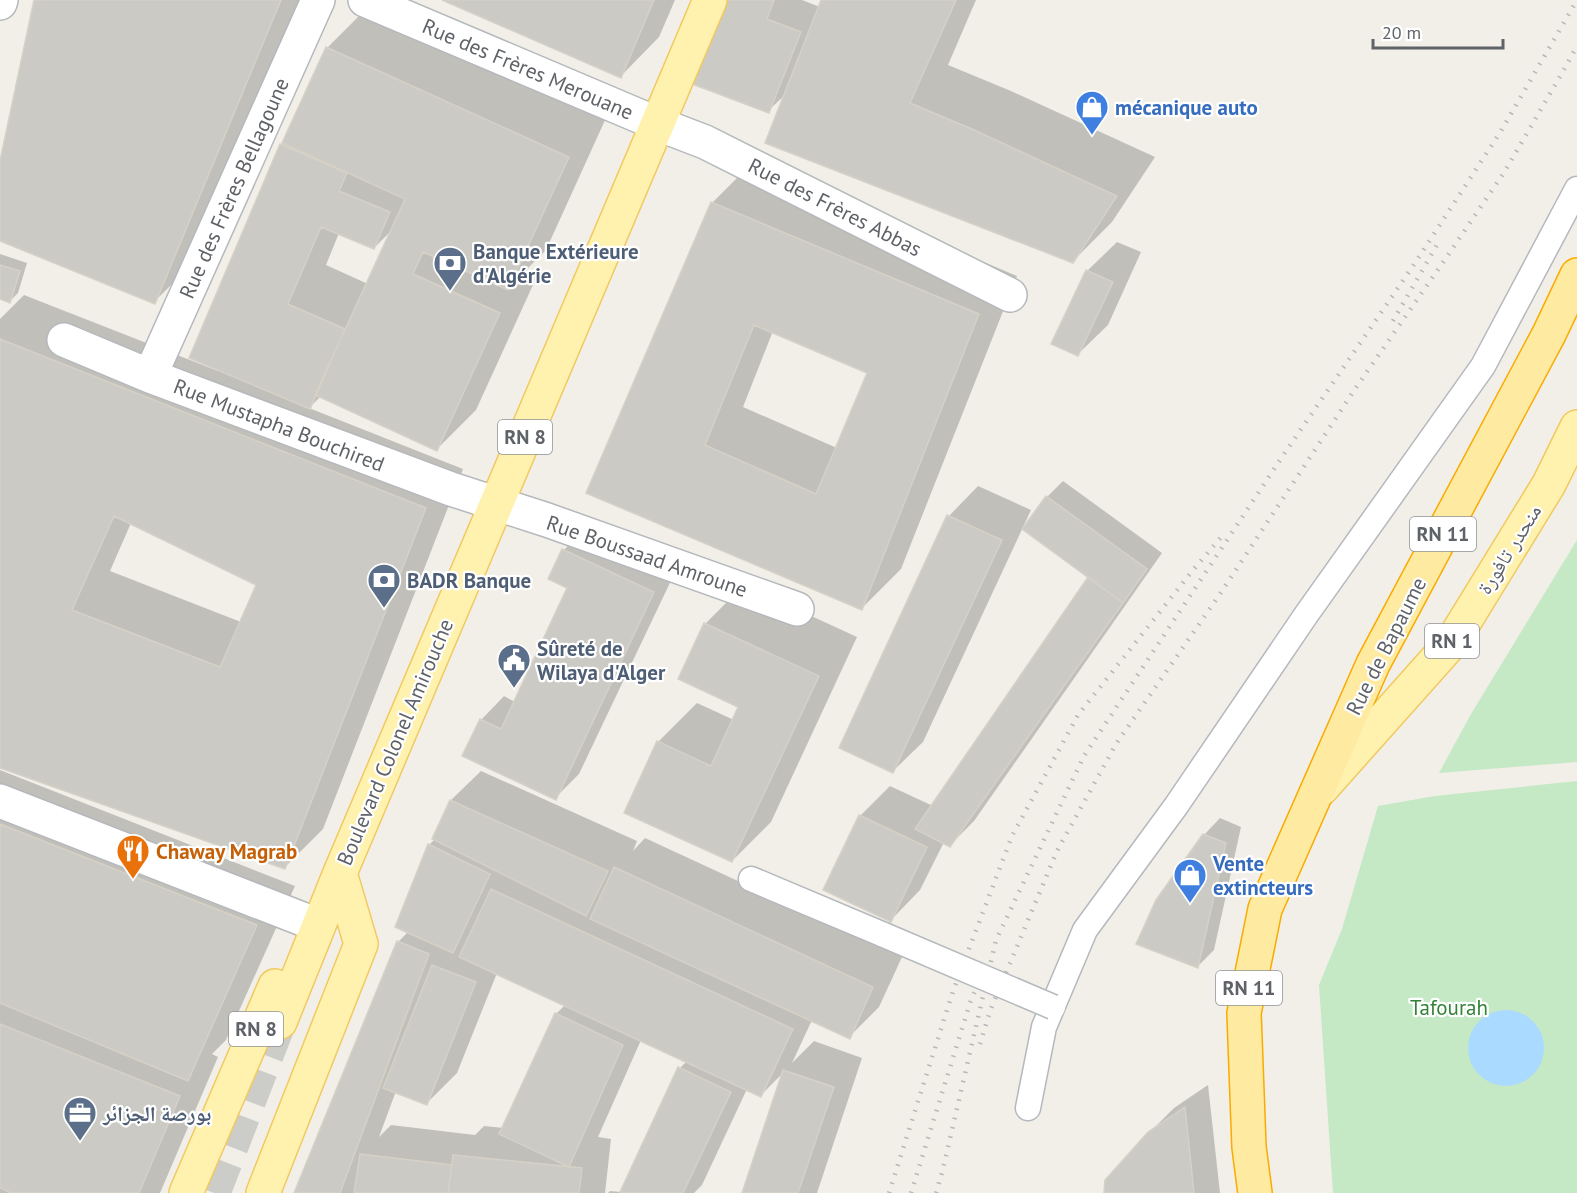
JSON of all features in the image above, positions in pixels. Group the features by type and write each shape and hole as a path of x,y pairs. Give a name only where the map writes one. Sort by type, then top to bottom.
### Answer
{"highway":[{"name":"Rue de Bapaume","path":"1316,795 1373,664 1544,345 1577,275"},
{"name":"RN 11","path":"1255,1193 1249,1147 1244,1013 1264,909 1316,795"}],"main road":[{"name":"Boulevard Colonel Amirouche","path":"280,1022 340,873 710,0"},
{"name":"منحدر تافورة","path":"1316,795 1452,642 1549,484 1577,427"},
{"name":"RN 8","path":"186,1193 292,947 340,873"},
{"path":"264,1193 361,944 340,873"}],"street":[{"name":"Rue des Frères Bellagoune","path":"150,376 318,0"},
{"name":"Rue des Frères Merouane","path":"365,0 658,124"},
{"name":"Rue des Frères Abbas","path":"658,124 705,142 1010,295"},
{"name":"Rue Mustapha Bouchired","path":"64,340 150,376 496,504"},
{"name":"Rue Boussaad Amroune","path":"496,504 797,609"},
{"path":"0,801 310,922"}],"lane":[{"path":"1028,1108 1044,1028 1085,930 1176,806 1306,615 1483,366 1577,189"},
{"path":"751,879 1053,1007"}],"green space":[{"path":"1577,540 1577,762 1439,773 1471,714"},
{"name":"Tafourah","path":"1577,781 1577,1193 1333,1193 1319,985 1342,929 1378,806 1435,796"}],"water":[{"path":"1506,1010 1520,1013 1533,1021 1541,1034 1544,1048 1541,1062 1533,1075 1520,1083 1506,1086 1492,1083 1479,1075 1471,1062 1468,1048 1471,1034 1479,1021 1492,1013"}],"building":[{"path":"34,0 281,0 155,304 0,241 0,161"},
{"path":"442,0 654,0 621,78"},
{"path":"719,0 774,0 767,19 801,32 769,113 687,82"},
{"path":"821,0 956,0 910,103 1117,196 1073,263 765,143"},
{"path":"326,47 569,157 508,290 423,252 413,274 500,313 437,451 315,395 405,199 282,143"},
{"path":"280,144 347,173 339,191 390,212 374,249 321,227 288,304 345,329 310,409 189,358"},
{"path":"711,202 979,314 862,610 586,493","holes":["754,325 867,373 816,494 705,445"]},
{"path":"0,265 20,271 10,303 0,299"},
{"path":"1086,270 1113,282 1078,356 1051,344"},
{"path":"0,339 426,508 285,869 0,768","holes":["114,516 256,585 220,667 72,610"]},
{"path":"1046,496 1147,569 1123,603 1022,529"},
{"path":"947,515 1002,540 893,773 839,748"},
{"path":"562,549 654,592 556,800 462,756 480,719 501,729 567,588 548,579"},
{"path":"1088,577 1123,603 950,847 915,829"},
{"path":"704,623 819,676 732,862 624,813 657,741 711,766 738,707 678,679"},
{"path":"450,800 608,871 586,916 432,839"},
{"path":"859,815 927,847 891,922 823,890"},
{"path":"0,824 257,925 188,1081 0,1003"},
{"path":"1203,834 1226,843 1198,968 1136,944 1156,900"},
{"path":"428,844 490,874 453,953 395,927"},
{"path":"614,867 873,987 850,1039 590,919"},
{"path":"491,889 793,1029 761,1097 459,957"},
{"path":"397,941 429,954 340,1193 294,1193"},
{"path":"432,965 476,982 427,1105 383,1088"},
{"path":"555,1013 623,1045 569,1167 499,1134"},
{"name":"بورصة الجزائر","path":"0,1024 180,1096 139,1193 11,1193 0,1188"},
{"path":"678,1067 731,1092 683,1193 620,1192"},
{"path":"783,1070 834,1087 798,1193 742,1193"},
{"path":"1185,1107 1194,1193 1104,1193 1105,1180 1148,1132"},
{"path":"360,1154 452,1165 448,1193 354,1193"},
{"path":"453,1155 582,1168 579,1193 448,1193"}],"tunnel":[{"path":"214,1193 280,1022"}],"railway":[{"path":"936,1193 996,940 1084,756 1282,457 1413,266 1501,131 1577,0"},
{"path":"980,1044 990,1011 1057,851 1116,744 1505,171 1577,46"},
{"path":"1393,321 1438,243"},
{"path":"889,1193 953,991 1012,836 1078,715 1223,535"},
{"path":"911,1193 970,1003 981,976"}],"place":[{"name":"mécanique auto","path":"1092,136"},
{"name":"Banque Extérieure d'Algérie","path":"450,292"},
{"name":"BADR Banque","path":"384,609"},
{"name":"Sûreté de Wilaya d'Alger","path":"514,689"},
{"name":"Chaway Magrab","path":"133,880"},
{"name":"Vente extincteurs","path":"1190,904"},
{"name":"بورصة الجزائر","path":"80,1142"}]}
